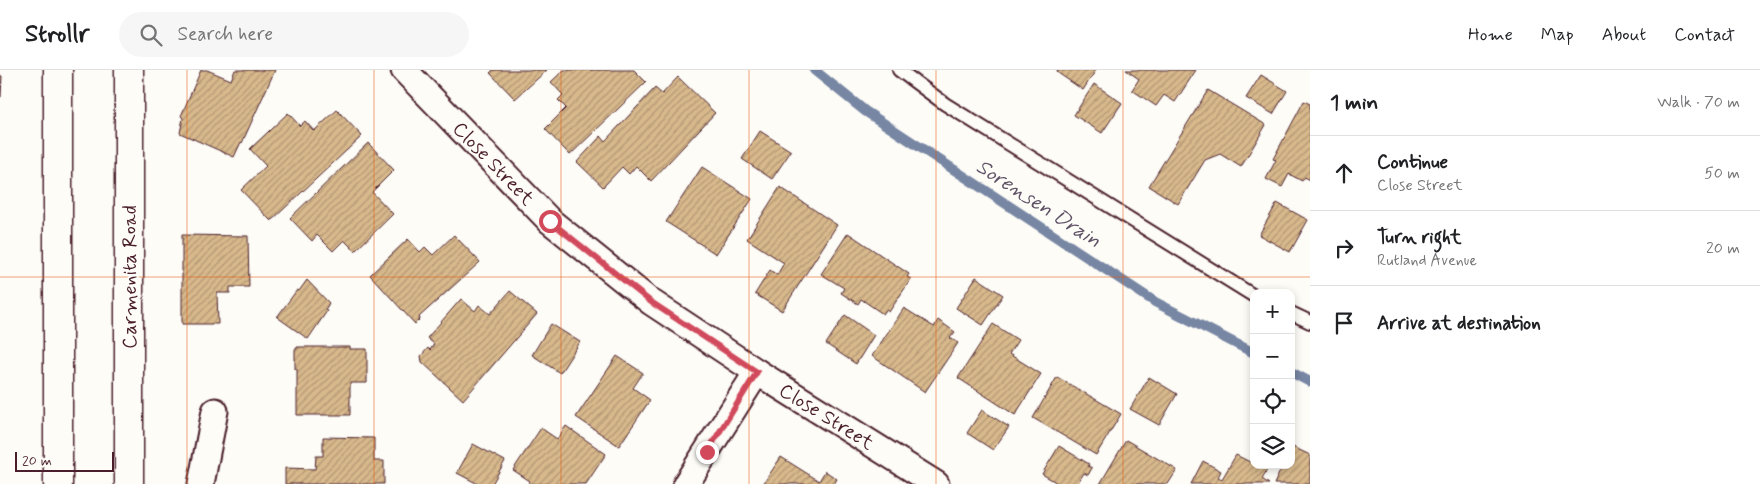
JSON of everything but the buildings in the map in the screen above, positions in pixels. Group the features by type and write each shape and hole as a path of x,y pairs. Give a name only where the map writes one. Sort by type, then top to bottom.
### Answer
{"main road":[{"path":"58,70 58,484"},
{"name":"Carmenita Road","path":"129,70 129,484"}],"street":[{"name":"Close Street","path":"404,70 550,221 651,302 757,372 936,484"},
{"path":"686,484 757,372"},
{"path":"201,484 215,411"}],"lane":[{"path":"899,70 945,104 1250,294"},
{"path":"1295,315 1310,322"}],"waterway":[{"name":"Sorensen Drain","path":"814,70 865,111 1155,302 1250,351"},
{"name":"Sorensen Drain","path":"1295,374 1310,382"}],"route":[{"path":"550,221 651,302 757,372 707,452"}]}
